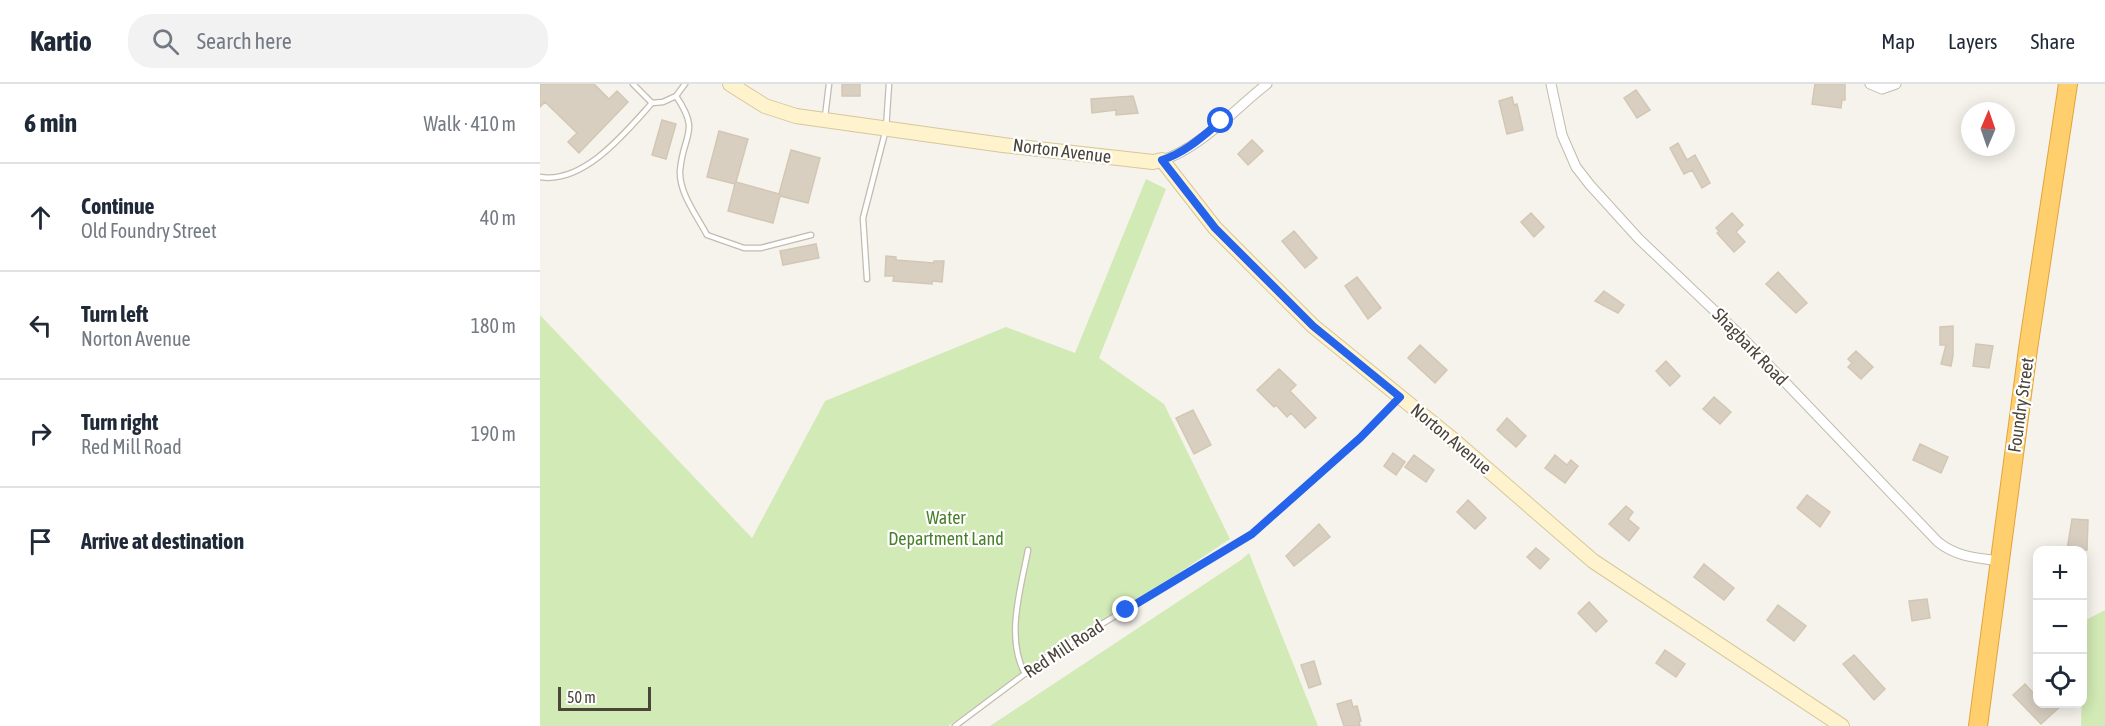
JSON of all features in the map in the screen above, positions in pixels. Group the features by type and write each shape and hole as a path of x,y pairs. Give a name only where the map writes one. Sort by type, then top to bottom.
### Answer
{"highway":[{"name":"Foundry Street","path":"1978,726 2068,84"}],"street":[{"name":"Norton Avenue","path":"730,84 765,106 796,116 1109,157 1154,162 1162,160 1215,228 1313,326 1602,568 1842,726"},
{"path":"1162,160 1173,157 1196,142 1266,84"},
{"name":"Shagbark Road","path":"1551,84 1562,135 1575,167 1639,238 1739,334 1938,542 1951,553 1964,557 2000,561"},
{"path":"1870,84 1882,89 1896,84"}],"lane":[{"path":"633,84 652,103"},
{"path":"540,177 552,179 567,176 586,167 652,103 663,102 676,96 685,84"},
{"path":"825,121 830,84"},
{"path":"867,279 863,218 886,129 889,84"},
{"path":"676,96 687,112 691,124 680,171 684,191 707,235 744,248 761,248 811,235"},
{"name":"Red Mill Road","path":"955,726 1084,634 1202,566 1252,534 1360,438 1400,397"},
{"path":"1025,674 1020,662 1016,633 1028,550"}],"green space":[{"name":"Water Department Land","path":"1146,179 1166,189 1099,358 1164,404 1230,539 948,726 540,726 540,315 752,538 825,401 1006,327 1075,353"},
{"path":"1249,553 1318,726 990,726 1241,560"},
{"path":"2105,610 2105,726 2081,726 2082,708 2087,708 2087,619"}],"building":[{"path":"540,84 594,84 609,99 617,91 628,102 579,153 568,142 577,133 545,102 540,107"},
{"path":"842,84 860,84 860,96 842,96"},
{"path":"1815,84 1845,84 1845,100 1842,100 1841,108 1812,104"},
{"path":"1636,90 1650,110 1637,118 1624,98"},
{"path":"1133,96 1138,113 1116,115 1116,110 1092,113 1091,99"},
{"path":"1512,97 1514,105 1517,104 1523,130 1507,134 1499,101"},
{"path":"662,120 676,124 666,159 652,155"},
{"path":"719,131 748,139 736,182 779,194 791,150 820,158 808,203 780,196 773,223 728,211 735,184 707,177"},
{"path":"1252,140 1263,151 1248,165 1238,154"},
{"path":"1678,143 1687,160 1695,155 1710,183 1702,188 1692,170 1684,174 1670,148"},
{"path":"1531,213 1544,227 1534,237 1521,222"},
{"path":"1732,213 1743,225 1736,232 1745,242 1734,252 1717,233 1719,231 1716,228"},
{"path":"1294,231 1317,258 1305,268 1282,241"},
{"path":"816,244 819,258 783,265 780,251"},
{"path":"886,256 896,257 896,260 934,263 934,261 944,261 942,282 932,281 932,284 893,281 894,276 885,276"},
{"path":"1778,272 1807,303 1796,313 1766,284"},
{"path":"1357,277 1381,308 1368,319 1345,286"},
{"path":"1604,291 1624,305 1618,313 1595,301"},
{"path":"1953,326 1951,366 1941,364 1946,345 1940,345 1940,327"},
{"path":"1976,344 1993,346 1989,368 1973,366"},
{"path":"1420,345 1447,370 1435,383 1408,358"},
{"path":"1856,351 1873,367 1861,379 1848,367 1852,363 1848,359"},
{"path":"1666,361 1680,376 1670,386 1656,371"},
{"path":"1279,369 1296,385 1290,391 1316,418 1305,428 1291,413 1287,417 1257,390"},
{"path":"1714,397 1731,412 1720,424 1703,409"},
{"path":"1193,410 1211,445 1194,454 1176,418"},
{"path":"1507,418 1526,436 1516,447 1497,430"},
{"path":"1920,444 1948,457 1941,473 1913,460"},
{"path":"1393,453 1405,462 1396,475 1384,466"},
{"path":"1414,455 1434,470 1426,482 1405,467"},
{"path":"1555,455 1567,465 1571,460 1578,466 1565,483 1545,468"},
{"path":"1807,495 1830,512 1820,527 1797,508"},
{"path":"1468,500 1486,518 1475,529 1457,512"},
{"path":"1626,506 1633,512 1628,519 1639,528 1629,541 1609,524"},
{"path":"2072,519 2088,520 2087,550 2087,546 2068,546"},
{"path":"1319,524 1330,537 1294,566 1286,556"},
{"path":"1536,548 1549,559 1540,569 1527,557"},
{"path":"1704,564 1734,588 1724,600 1694,577"},
{"path":"1927,599 1930,618 1912,621 1909,601"},
{"path":"1589,602 1607,621 1596,632 1578,613"},
{"path":"1778,605 1806,626 1794,641 1767,620"},
{"path":"1665,650 1685,664 1676,677 1656,663"},
{"path":"1854,655 1885,689 1874,700 1843,664"},
{"path":"1314,661 1321,684 1309,688 1301,665"},
{"path":"2025,684 2033,693 2033,708 2059,708 2041,724 2013,695"},
{"path":"1351,700 1353,707 1357,706 1360,726 1344,726 1337,704"}],"route":[{"path":"1126,610 1252,534 1360,438 1400,397 1313,326 1215,228 1162,160 1173,157 1196,142 1221,121"}]}
